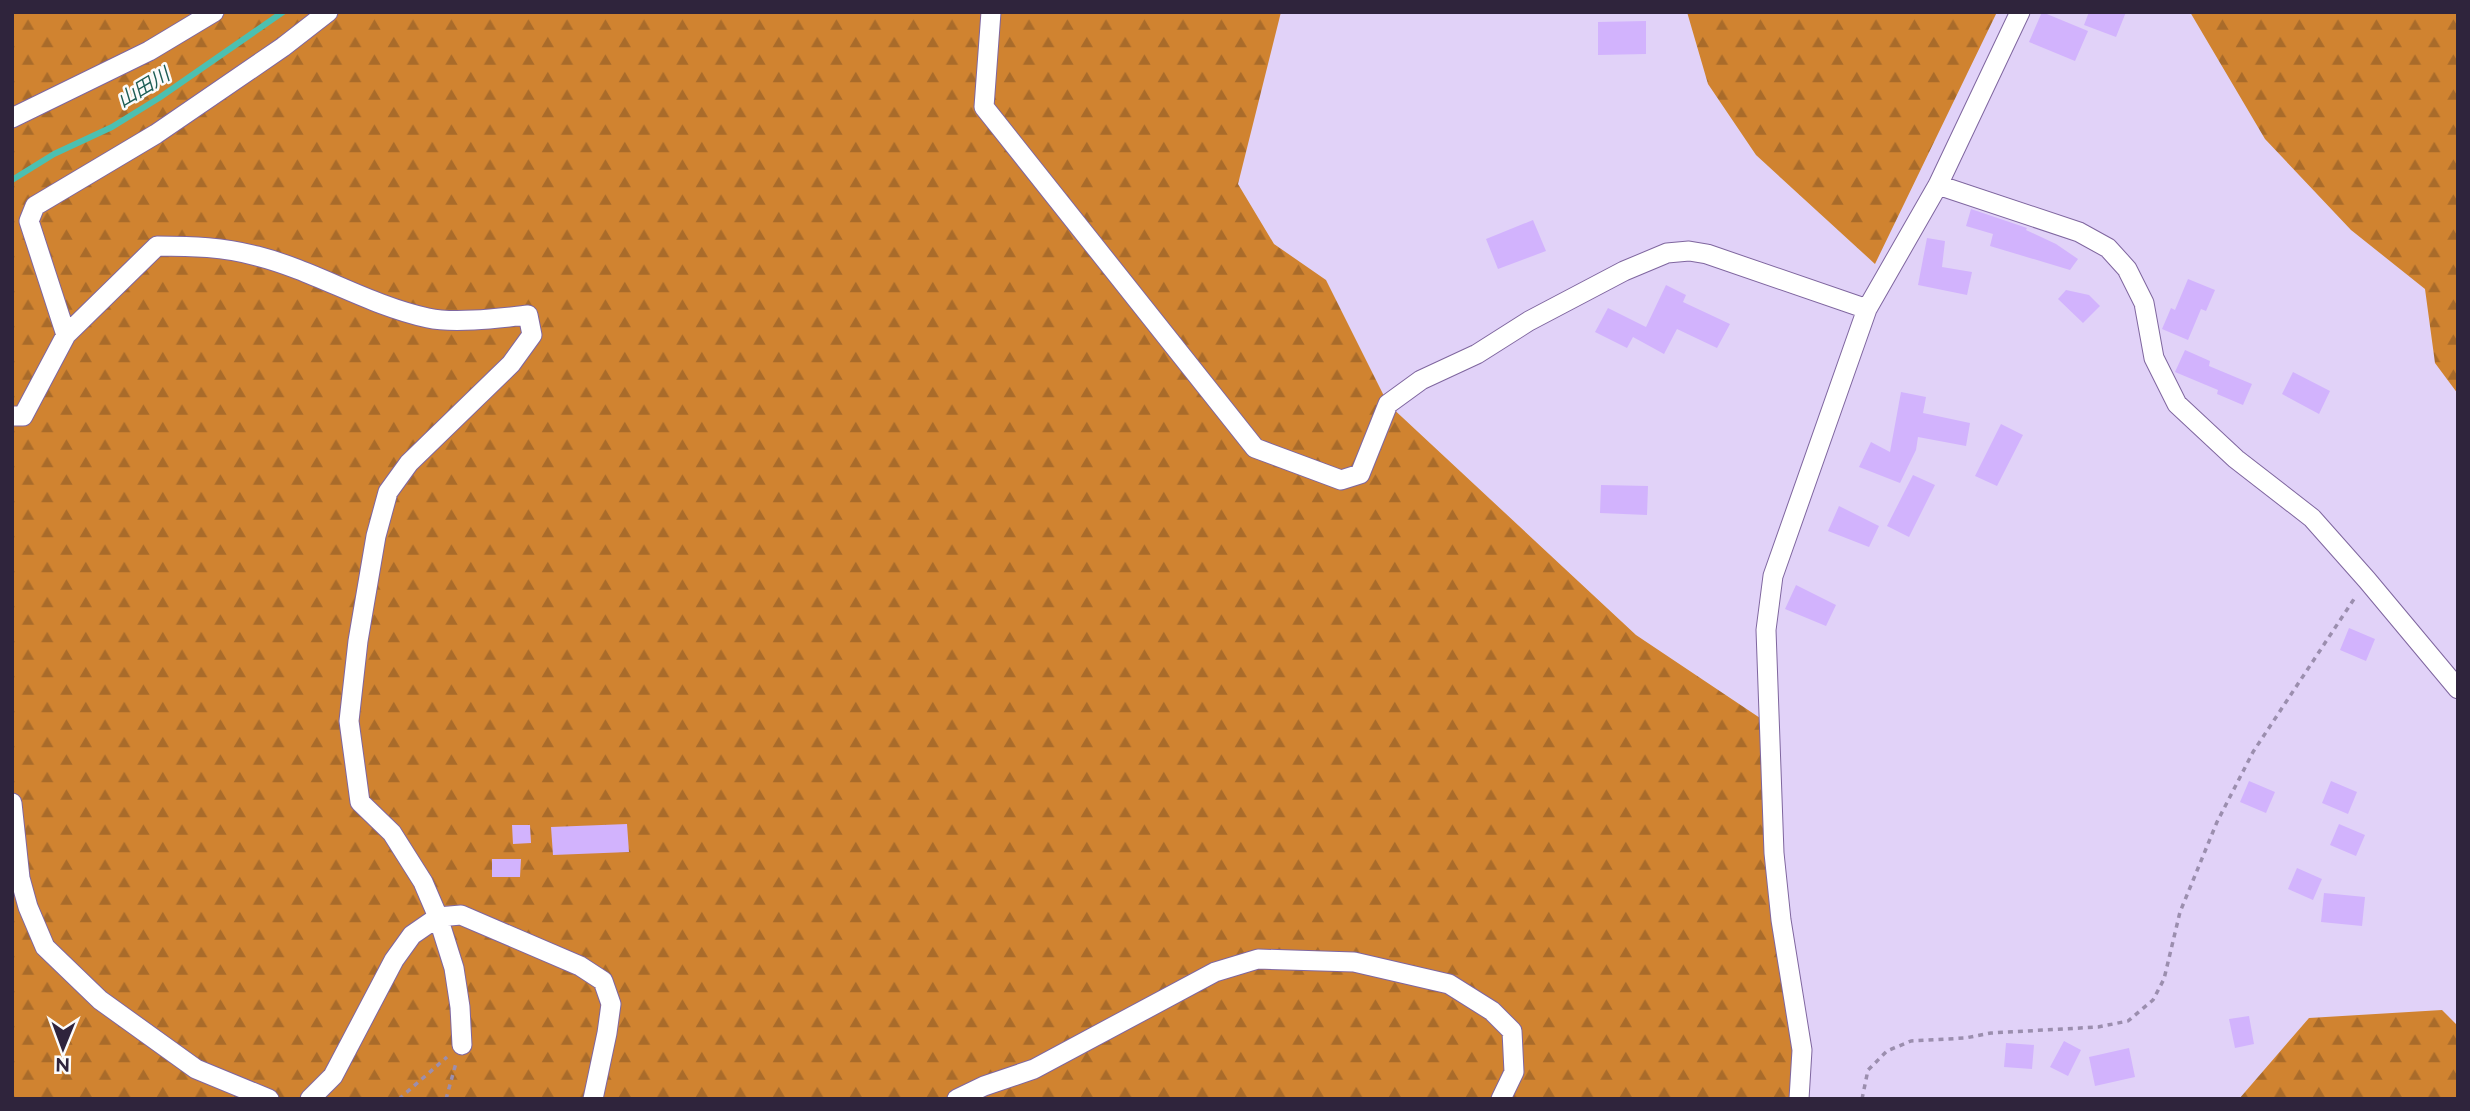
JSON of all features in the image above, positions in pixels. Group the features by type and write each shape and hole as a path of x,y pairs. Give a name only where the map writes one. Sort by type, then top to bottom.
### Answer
{"street":[{"path":"12,118 149,51 214,12"},
{"path":"66,335 29,221 35,206 156,134 283,47 328,12"},
{"path":"991,12 984,107 1255,448 1341,480 1360,474 1388,404 1421,380 1477,354 1530,321 1624,271 1667,253 1689,251 1707,254 1867,309"},
{"path":"1799,1099 1802,1050 1781,920 1774,853 1766,630 1773,576 1867,309 1938,185 2020,12"},
{"path":"1938,185 2079,232 2108,248 2127,269 2144,303 2154,358 2177,404 2236,459 2312,518 2458,689"},
{"path":"12,416 23,416 66,335 157,246 218,247 261,257 390,307 430,319 493,320 528,315 531,335 511,364 409,463 388,492 376,536 358,641 349,721 360,802 392,833 423,882 438,917 454,968 462,1045"},
{"path":"12,803 20,878 28,907 45,947 100,1000 196,1069 269,1099"},
{"path":"310,1099 333,1076 412,934 438,917 461,915 580,966 603,981 611,1004 593,1099"},
{"path":"957,1099 984,1086 1034,1069 1214,972 1258,960 1354,962 1449,984 1492,1011 1512,1031 1514,1072 1501,1099"}],"path":[{"path":"1862,1099 1868,1070 1887,1051 1911,1041 2098,1027 2127,1021 2152,1000 2164,979 2180,912 2217,822 2253,752 2367,580"},
{"path":"399,1099 462,1045"},
{"path":"446,1099 462,1045"}],"green space":[{"path":"12,12 1281,12 1238,184 1274,244 1326,280 1388,404 1636,635 1769,724 1798,1099 12,1099"},
{"path":"1687,12 1997,12 1875,264 1756,155 1708,84"},
{"path":"2190,12 2458,12 2458,394 2435,363 2425,289 2351,230 2265,139"},
{"path":"2442,1010 2458,1026 2458,1099 2239,1099 2309,1018"}],"building":[{"path":"2042,12 2088,31 2075,61 2029,42"},
{"path":"2089,12 2126,12 2116,37 2084,25"},
{"path":"1646,21 1646,54 1598,55 1598,22"},
{"path":"1971,209 2027,228 2026,230 2056,244 2078,259 2070,270 1990,246 1993,234 1966,226"},
{"path":"1533,220 1546,251 1498,269 1486,239"},
{"path":"1927,238 1945,241 1942,267 1972,272 1967,295 1918,285"},
{"path":"2188,279 2215,290 2206,311 2201,309 2188,340 2162,329 2171,308 2175,310"},
{"path":"1666,285 1686,295 1683,302 1730,324 1717,348 1677,329 1664,354 1633,337 1627,348 1595,332 1608,308 1646,327"},
{"path":"2066,290 2089,295 2100,306 2083,323 2058,299"},
{"path":"2185,350 2210,361 2209,366 2252,384 2243,405 2217,394 2218,390 2175,372"},
{"path":"2293,372 2330,391 2319,414 2282,394"},
{"path":"1901,392 1926,397 1923,413 1970,423 1966,446 1918,437 1916,450 1900,483 1859,467 1871,442 1890,452"},
{"path":"2001,424 2023,435 1997,486 1975,476"},
{"path":"1913,475 1935,485 1909,537 1887,526"},
{"path":"1601,485 1648,486 1647,515 1600,513"},
{"path":"1839,506 1879,526 1869,547 1828,531"},
{"path":"1796,585 1836,605 1826,626 1785,609"},
{"path":"2349,628 2375,639 2366,661 2340,650"},
{"path":"2249,781 2275,792 2266,813 2240,802"},
{"path":"2331,781 2357,792 2348,814 2322,803"},
{"path":"627,824 629,852 553,855 551,827"},
{"path":"2339,824 2365,835 2356,856 2330,845"},
{"path":"512,825 530,825 531,843 513,844"},
{"path":"492,859 521,859 520,877 492,877"},
{"path":"2297,868 2322,879 2313,900 2288,889"},
{"path":"2324,893 2365,897 2362,926 2321,922"},
{"path":"2249,1016 2254,1044 2235,1048 2229,1019"},
{"path":"2064,1041 2081,1050 2068,1076 2050,1067"},
{"path":"2006,1043 2034,1045 2032,1069 2004,1067"},
{"path":"2129,1048 2135,1077 2095,1086 2089,1057"}],"waterway":[{"name":"山田川","path":"12,180 54,154 112,127 159,98 283,12"}]}
